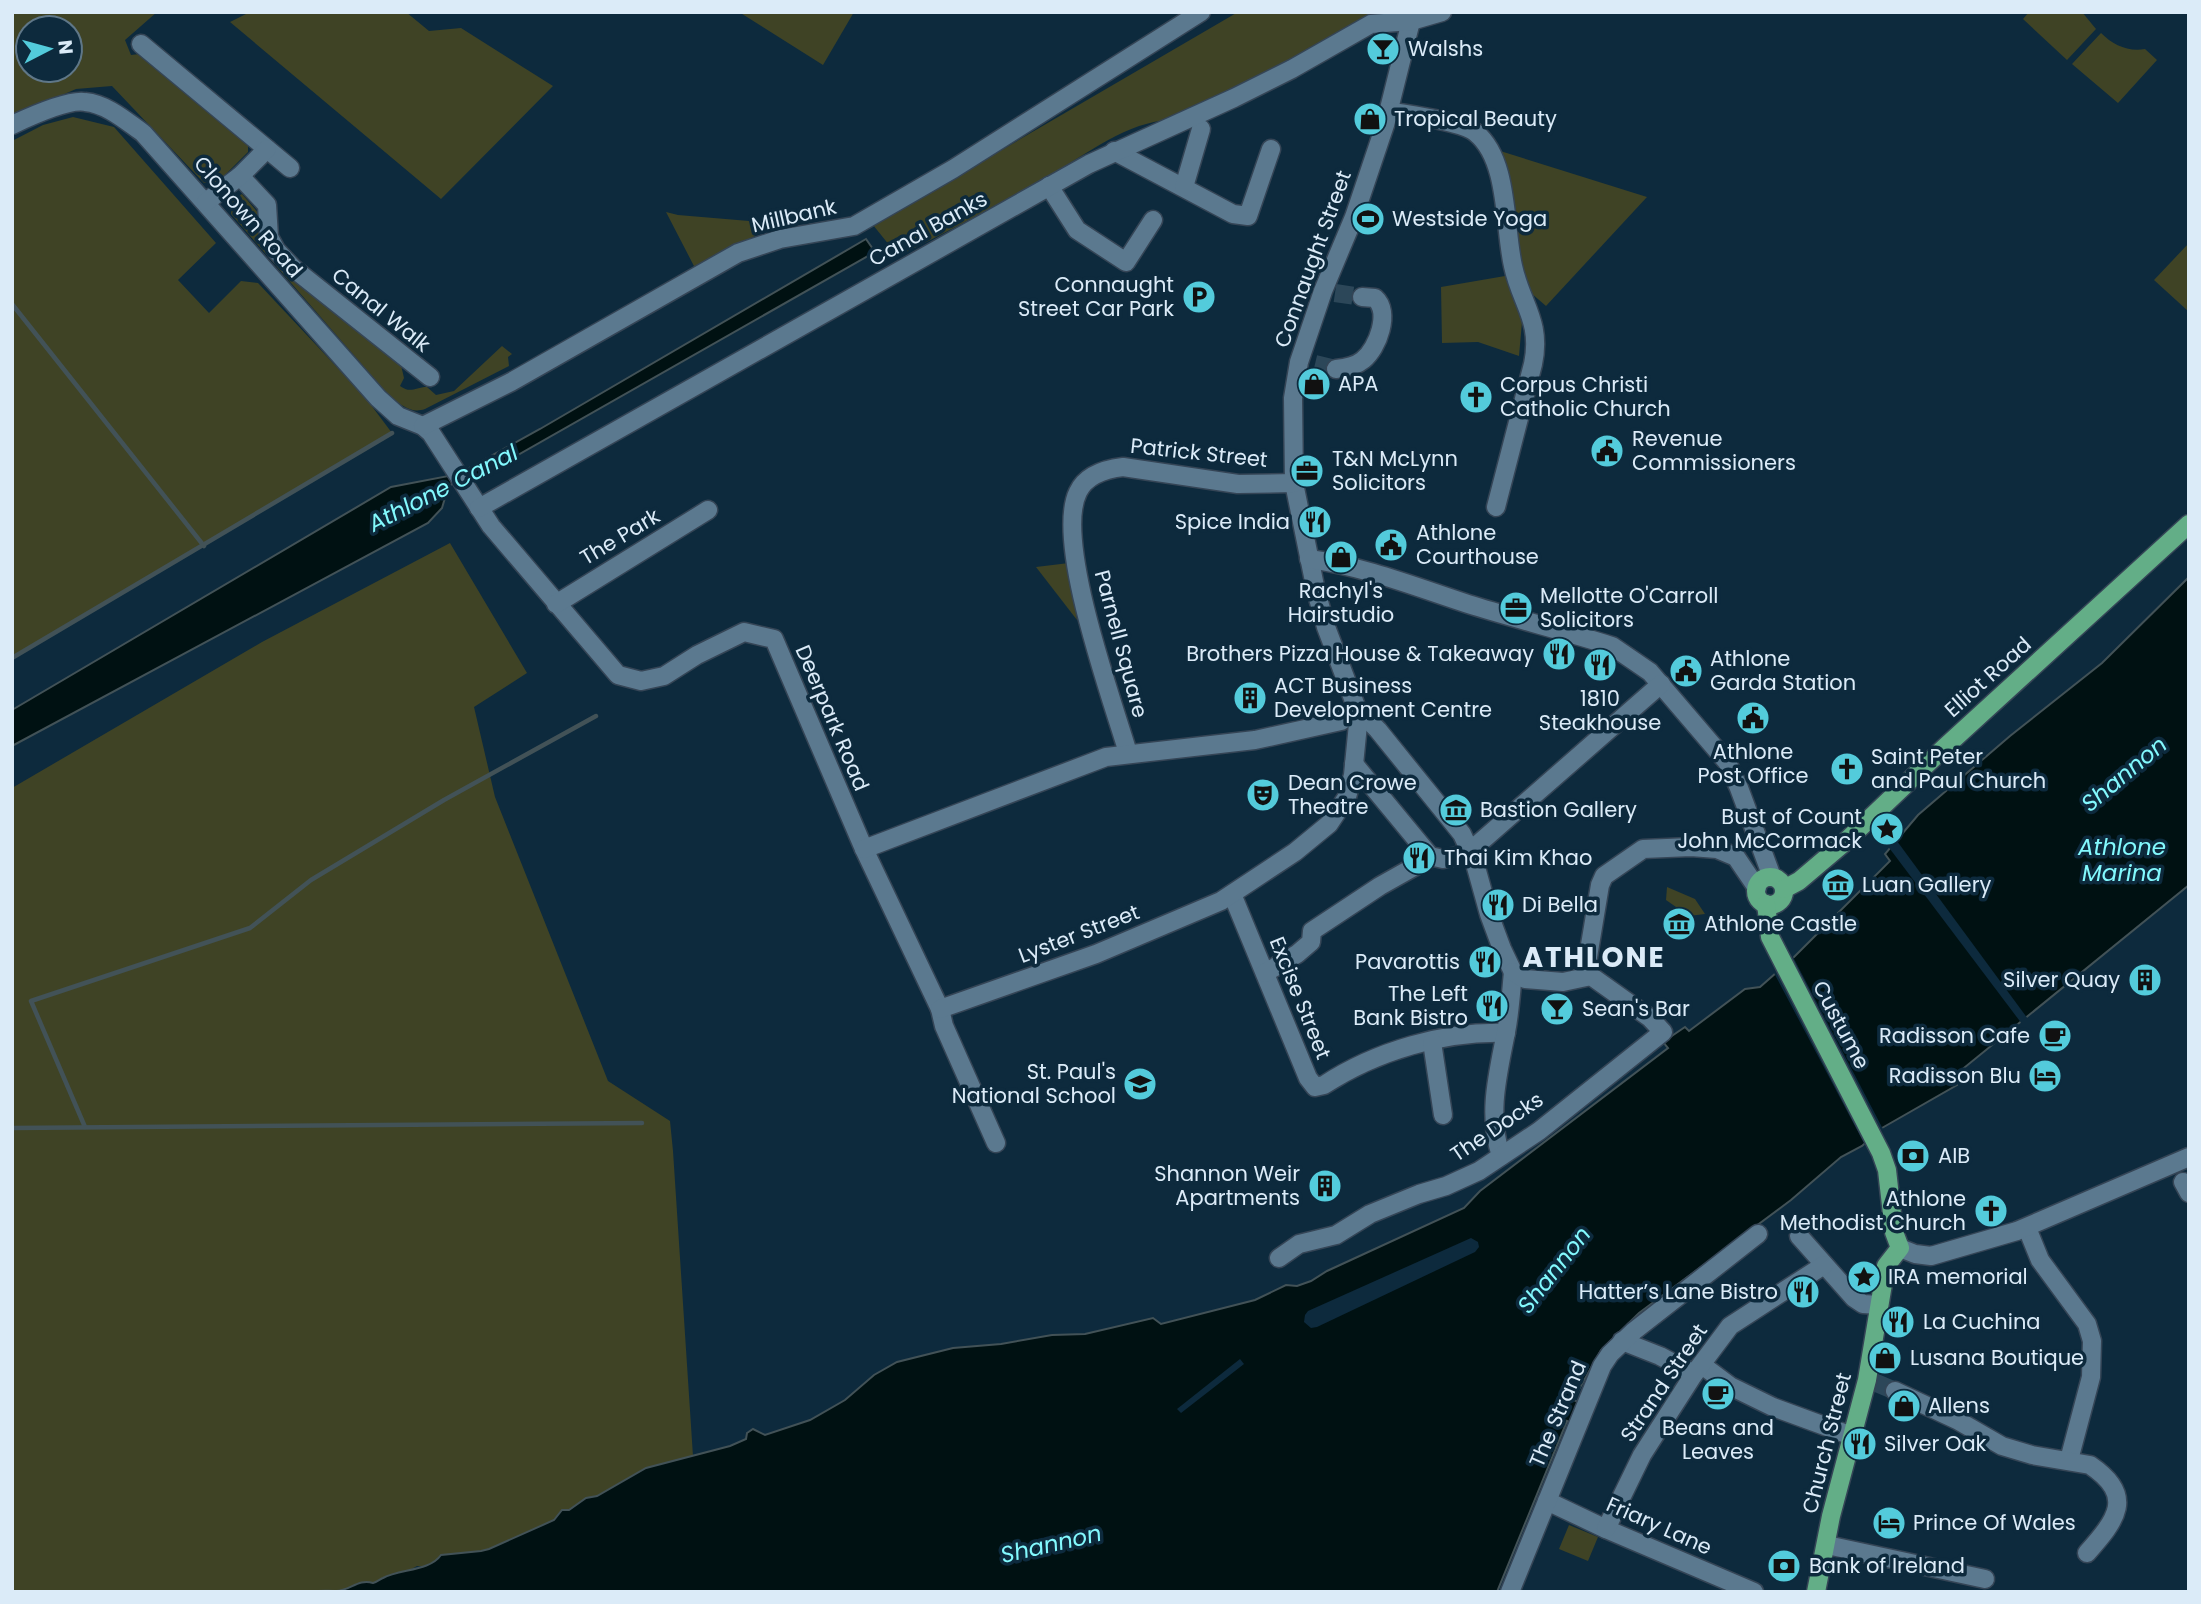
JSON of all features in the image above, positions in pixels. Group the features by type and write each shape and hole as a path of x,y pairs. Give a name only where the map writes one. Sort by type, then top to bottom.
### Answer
{"main road":[{"name":"Elliot Road","path":"1778,883 1799,881 1845,842 2189,524"},
{"path":"1761,881 1778,883 1779,901 1766,904 1759,900 1757,888 1761,881"},
{"name":"Custume","path":"1766,904 1770,937 1881,1153 1887,1171 1894,1232 1900,1248"},
{"name":"Church Street","path":"1816,1592 1831,1516 1870,1381 1886,1266 1900,1248"}],"street":[{"name":"Millbank","path":"423,426 511,382 738,253 780,239 854,226 943,175 1201,12"},
{"name":"Canal Banks","path":"475,501 1114,151 1175,127 1292,69 1371,24 1442,12"},
{"name":"Connaught Street","path":"1360,712 1326,626 1308,559 1294,483 1293,397 1308,361 1385,125 1410,17"},
{"path":"141,44 290,168"},
{"name":"Clonown Road","path":"12,125 38,112 84,101 113,111 143,133 378,398 406,421 423,426"},
{"path":"1388,111 1469,128 1486,142 1499,172 1513,267 1532,314 1536,344 1496,507"},
{"path":"1184,187 1201,129"},
{"path":"206,202 240,176 267,149"},
{"path":"1114,151 1233,214 1248,216 1270,149"},
{"name":"Canal Walk","path":"240,176 267,205 269,237 276,250 293,268 430,377"},
{"path":"1049,186 1077,230 1126,262 1153,220"},
{"path":"1336,369 1360,363 1367,357 1378,338 1382,305 1375,298 1362,297"},
{"name":"Deerpark Road","path":"423,426 435,438 499,535 618,676 641,681 664,676 697,655 744,632 774,639 864,849 940,1009 944,1026 996,1143"},
{"name":"Patrick Street","path":"1099,473 1110,468 1123,467 1238,484 1294,483"},
{"name":"Parnell Square","path":"1099,473 1088,479 1076,494 1073,520 1075,552 1082,601 1128,753"},
{"name":"The Park","path":"556,604 708,510"},
{"path":"1308,559 1336,563 1612,646 1643,666 1730,768 1778,883"},
{"path":"1354,764 1430,856 1443,859 1458,857 1471,853 1476,845 1661,684"},
{"path":"864,849 1106,757 1209,746 1307,729 1341,721 1360,712 1378,730 1462,834 1471,853 1489,914 1514,972 1494,1094 1495,1127 1501,1156"},
{"name":"Lyster Street","path":"940,1009 1096,954 1232,894 1295,852 1329,824 1347,797 1360,712"},
{"path":"1514,972 1525,979 1563,982 1585,975 1600,884 1604,876 1643,849 1691,847 1728,852 1744,866 1757,888"},
{"path":"1265,973 1297,954 1311,942 1312,931 1430,856"},
{"name":"Excise Street","path":"1232,894 1308,1078 1315,1087 1392,1050 1490,1032 1506,1033"},
{"name":"The Docks","path":"1279,1258 1299,1244 1336,1235 1370,1214 1479,1171 1539,1132 1663,1032 1658,1024 1637,1007 1591,976 1585,975"},
{"path":"1432,1042 1443,1115"},
{"path":"1900,1248 1931,1256 2027,1228 2189,1157"},
{"path":"2027,1228 2040,1260 2087,1324 2094,1351 2089,1388 2069,1460"},
{"name":"The Strand","path":"1510,1592 1602,1366 1610,1354 1622,1341 1758,1234"},
{"path":"1799,1236 1854,1298 1863,1304 1880,1305"},
{"name":"Strand Street","path":"1606,1529 1642,1455 1730,1326 1824,1265"},
{"path":"1622,1341 1698,1370 1773,1407 1852,1436"},
{"path":"1895,1391 1957,1420 2002,1446 2032,1455 2090,1465 2098,1470 2107,1479 2116,1498 2117,1512 2114,1520 2087,1553"},
{"name":"Friary Lane","path":"1547,1501 1754,1592"},
{"path":"1827,1545 1985,1579"}],"green space":[{"path":"12,12 157,12 125,40 131,55 139,54 248,142 248,152 218,182 204,183 112,86 76,89 12,117"},
{"path":"250,12 406,12 429,31 461,28 553,86 441,199 230,22"},
{"path":"739,12 854,12 823,65"},
{"path":"1238,12 1379,12 1311,52 1171,120 1139,126 1108,140 994,206 898,256 873,225"},
{"path":"2029,12 2082,12 2096,29 2067,60 2023,19"},
{"path":"2101,33 2121,47 2145,49 2157,60 2118,103 2072,64"},
{"path":"73,117 114,127 216,243 178,280 209,313 241,281 258,283 365,397 392,433 12,658 12,141 43,125"},
{"path":"1497,150 1647,197 1546,306 1524,287"},
{"path":"242,194 260,215 266,242 401,365 404,378 400,386 410,390 427,387 436,395 454,391 502,346 512,354 508,357 509,366 425,409 411,410 391,398 231,214 232,200"},
{"path":"666,212 761,222 755,236 695,268"},
{"path":"2189,243 2189,310 2188,311 2154,280"},
{"path":"1505,276 1522,322 1519,356 1478,342 1442,343 1441,287"},
{"path":"450,543 527,673 474,707 495,797 608,1081 670,1121 693,1456 646,1468 569,1510 562,1510 555,1520 489,1549 441,1555 427,1565 340,1591 12,1592 12,788 262,642"},
{"path":"1069,563 1077,620 1036,567"},
{"path":"1667,887 1695,899 1705,914 1689,916 1666,900"},
{"path":"1569,1525 1598,1537 1588,1561 1559,1549"}],"water":[{"path":"866,239 875,252 481,476 465,480 460,473 540,429"},
{"name":"Athlone Canal","path":"448,476 452,483 442,508 428,523 12,746 12,710 391,487"},
{"path":"2189,577 2189,885 1954,1076 1957,1085 1882,1128 1862,1146 1841,1157 1791,1200 1639,1313 1601,1350 1573,1400 1579,1402 1571,1423 1567,1421 1497,1592 312,1592 340,1591 363,1582 373,1583 390,1575 430,1564 441,1555 489,1549 554,1520 562,1510 569,1510 586,1498 597,1496 646,1468 730,1446 746,1439 747,1433 753,1429 765,1435 810,1420 845,1400 874,1375 897,1362 953,1348 1001,1344 1052,1335 1085,1334 1153,1318 1161,1324 1255,1300 1286,1285 1297,1286 1311,1281 1327,1271 1464,1208 1480,1191 1668,1048 1663,1042 1685,1027 1689,1031 1745,989 1760,987 1794,957 1890,861 1885,854 1918,815 2010,736 2102,663"}],"pier":[{"path":"1894,837 2028,1019 2022,1024 1887,845"},
{"path":"1792,955 1884,1131 1866,1147 1773,971"},
{"path":"1471,1238 1478,1242 1479,1247 1475,1252 1317,1327 1311,1328 1304,1322 1308,1311"},
{"path":"1240,1359 1244,1364 1181,1413 1177,1409"}],"waterway":[{"path":"12,304 204,546"},
{"path":"12,658 392,433"},
{"path":"85,1127 31,1001 250,928 311,880 444,800 596,716"},
{"path":"12,1128 642,1123"}],"tunnel":[{"path":"1335,293 1362,297"},
{"path":"1315,364 1336,369"},
{"path":"1874,1382 1895,1391"}],"place":[{"name":"Walshs","path":"1383,49"},
{"name":"Tropical Beauty","path":"1370,119"},
{"name":"Westside Yoga","path":"1368,219"},
{"name":"Connaught Street Car Park","path":"1199,297"},
{"name":"APA","path":"1314,384"},
{"name":"Corpus Christi Catholic Church","path":"1476,397"},
{"name":"Revenue Commissioners","path":"1607,451"},
{"name":"T&N McLynn Solicitors","path":"1307,471"},
{"name":"Spice India","path":"1315,522"},
{"name":"Athlone Courthouse","path":"1391,545"},
{"name":"Rachyl's Hairstudio","path":"1341,557"},
{"name":"Mellotte O'Carroll Solicitors","path":"1516,608"},
{"name":"Brothers Pizza House & Takeaway","path":"1559,654"},
{"name":"1810 Steakhouse","path":"1600,665"},
{"name":"Athlone Garda Station","path":"1686,671"},
{"name":"ACT Business Development Centre","path":"1250,698"},
{"name":"Athlone Post Office","path":"1753,718"},
{"name":"Saint Peter and Paul Church","path":"1847,769"},
{"name":"Dean Crowe Theatre","path":"1263,795"},
{"name":"Bastion Gallery","path":"1456,810"},
{"name":"Bust of Count John McCormack","path":"1887,829"},
{"name":"Thai Kim Khao","path":"1419,858"},
{"name":"Luan Gallery","path":"1838,885"},
{"name":"Di Bella","path":"1498,905"},
{"name":"Athlone Castle","path":"1679,924"},
{"name":"Pavarottis","path":"1485,962"},
{"name":"Silver Quay","path":"2145,980"},
{"name":"The Left Bank Bistro","path":"1492,1006"},
{"name":"Sean's Bar","path":"1557,1009"},
{"name":"Radisson Cafe","path":"2055,1036"},
{"name":"Radisson Blu","path":"2045,1076"},
{"name":"St. Paul's National School","path":"1140,1084"},
{"name":"AIB","path":"1913,1156"},
{"name":"Shannon Weir Apartments","path":"1325,1186"},
{"name":"Athlone Methodist Church","path":"1991,1211"},
{"name":"IRA memorial","path":"1864,1277"},
{"name":"Hatter’s Lane Bistro","path":"1803,1292"},
{"name":"La Cuchina","path":"1898,1322"},
{"name":"Lusana Boutique","path":"1885,1358"},
{"name":"Beans and Leaves","path":"1718,1394"},
{"name":"Allens","path":"1904,1406"},
{"name":"Silver Oak","path":"1860,1444"},
{"name":"Prince Of Wales","path":"1889,1523"},
{"name":"Bank of Ireland","path":"1784,1566"}],"district":[{"name":"ATHLONE","path":"1594,957"}],"water label":[{"name":"Shannon","path":"2124,774"},
{"name":"Athlone Marina","path":"2122,860"},
{"name":"Shannon","path":"1554,1270"},
{"name":"Shannon","path":"1051,1544"}]}
